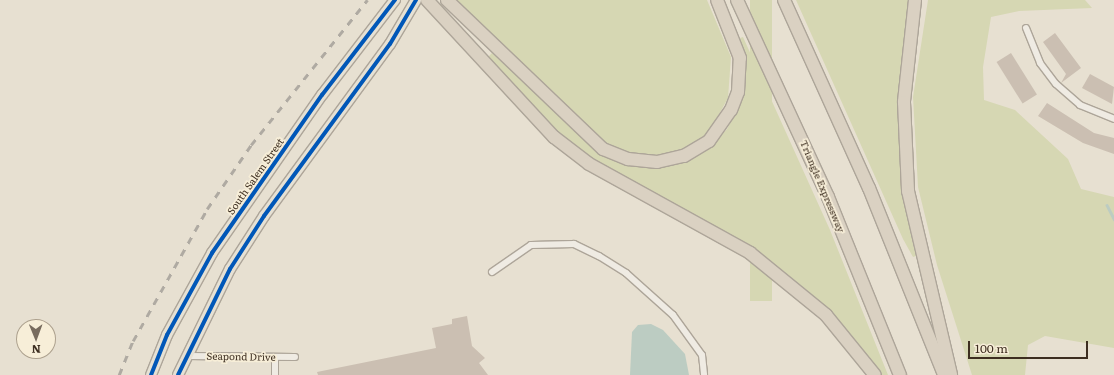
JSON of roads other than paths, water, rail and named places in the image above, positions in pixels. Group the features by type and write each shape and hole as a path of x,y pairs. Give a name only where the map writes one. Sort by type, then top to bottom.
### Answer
{"highway":[{"path":"427,0 554,137 595,168 750,253 826,315 875,375"},
{"path":"447,0 603,148 628,159 657,162 684,156 710,141 731,110 738,92 740,58 717,0"},
{"name":"Triangle Expressway","path":"737,0 828,197 900,375"},
{"path":"784,0 866,181 944,375"},
{"path":"914,0 904,102 907,184 920,255 946,342 952,375"}],"main road":[{"name":"South Salem Street","path":"151,375 168,335 216,246 317,102 396,0"},
{"path":"178,375 230,269 264,216 390,44 416,0"}],"street":[{"path":"1026,28 1040,63 1056,84 1080,105 1114,119"},
{"path":"492,272 531,245 574,244 599,256 626,273 673,315 702,355 704,375"},
{"name":"Seapond Drive","path":"187,356 295,357"},
{"path":"275,357 275,375"}],"waterway":[{"path":"1107,205 1114,219"}],"railway":[{"path":"119,375 133,341 207,209 251,145 367,0"}]}
